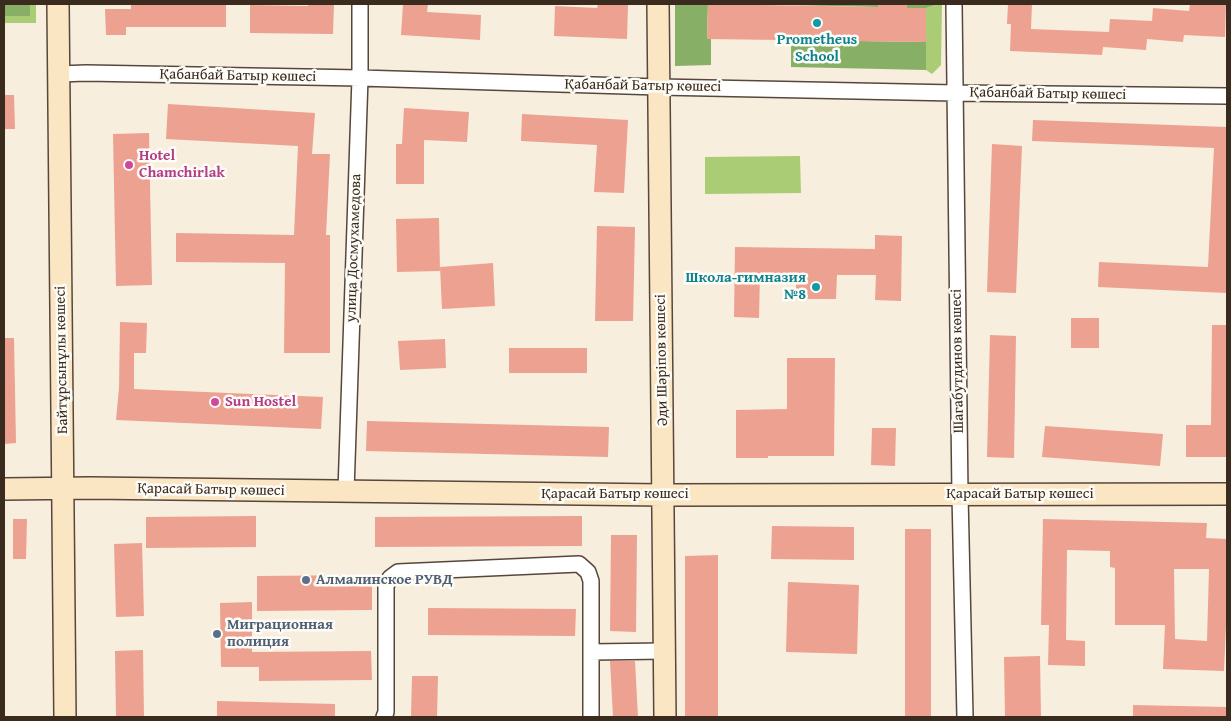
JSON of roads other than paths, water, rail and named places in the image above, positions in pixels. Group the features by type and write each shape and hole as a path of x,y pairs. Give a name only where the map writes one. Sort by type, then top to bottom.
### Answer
{"street":[{"name":"Байтұрсынұлы көшесі","path":"58,4 65,717"},
{"name":"улица Досмухамедова","path":"346,491 360,78 360,4"},
{"name":"Әди Шәріпов көшесі","path":"658,4 665,717"},
{"name":"Шагабутдинов көшесі","path":"954,4 960,494 966,717"},
{"name":"Қабанбай Батыр көшесі","path":"59,74 360,78 955,93 1227,96"},
{"name":"Қарасай Батыр көшесі","path":"4,489 63,488 663,495 1227,494"},
{"path":"384,717 386,712 386,586 390,578 398,572 579,564 588,572 591,581 591,717"},
{"path":"591,652 665,651"}],"place":[{"name":"Prometheus School","path":"817,23"},
{"name":"Hotel Chamchirlak","path":"129,165"},
{"name":"Школа-гимназия №8","path":"816,287"},
{"name":"Sun Hostel","path":"215,402"},
{"name":"Алмалинское РУВД","path":"306,580"},
{"name":"Миграционная полиция","path":"217,634"}]}
